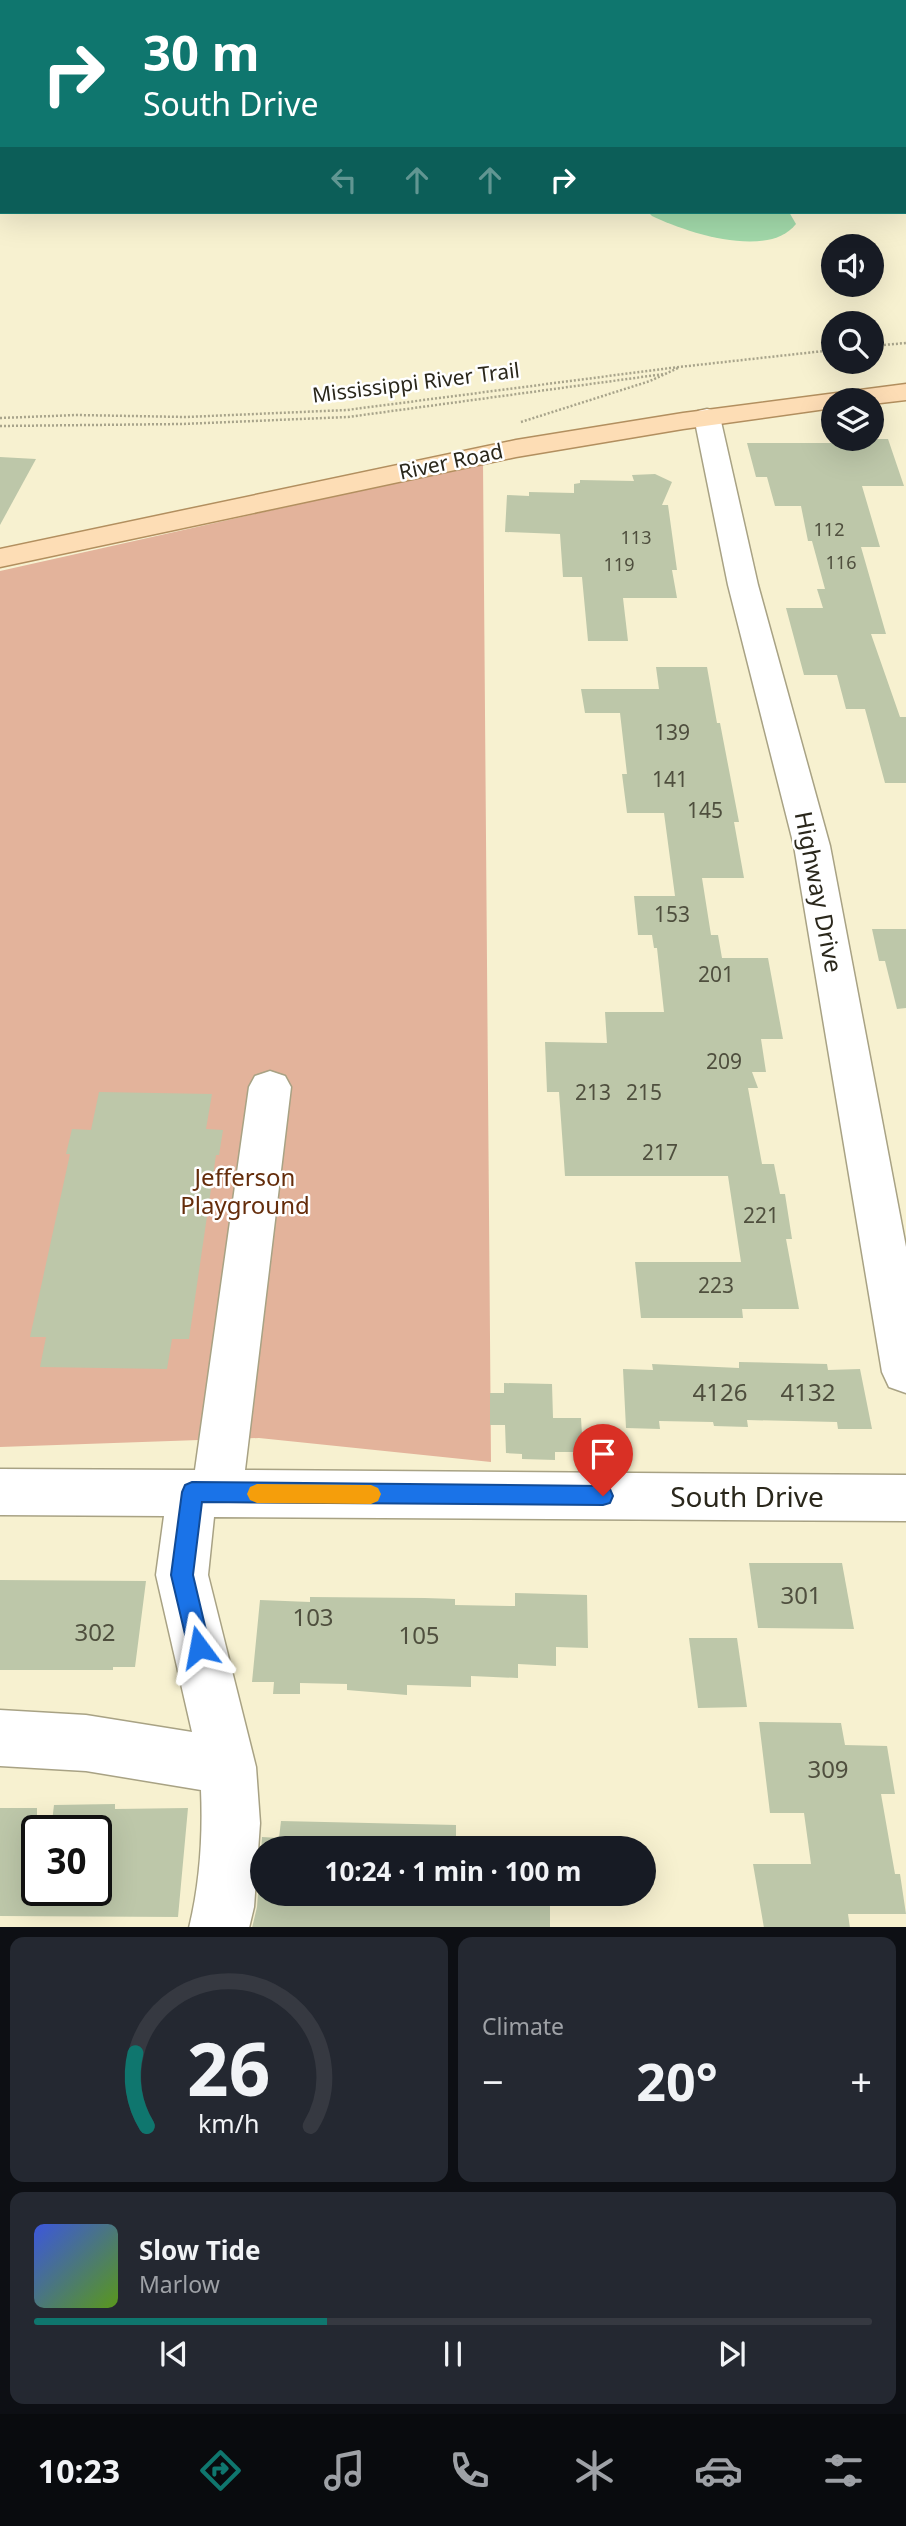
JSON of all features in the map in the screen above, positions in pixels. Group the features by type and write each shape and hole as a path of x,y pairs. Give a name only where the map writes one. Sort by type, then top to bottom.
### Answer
{"main road":[{"name":"River Road","path":"0,558 460,459 707,417 906,392"}],"street":[{"name":"Highway Drive","path":"707,417 743,585 812,846 906,1372"},
{"path":"219,1927 224,1908 232,1823 228,1767 182,1575 205,1493 270,1087"},
{"name":"South Drive","path":"0,1492 906,1498"},
{"path":"0,1738 23,1738 104,1748 228,1767"}],"path":[{"path":"884,345 906,343"},
{"name":"Mississippi River Trail","path":"0,418 77,415 186,417 347,410 682,366 821,352"},
{"path":"520,422 682,366"},
{"path":"0,426 182,424 348,417 664,374"}],"green space":[{"name":"Jefferson Playground","path":"483,463 491,1462 259,1438 0,1447 0,571"}],"shaded area":[{"path":"650,214 790,214 796,224 783,235 747,242 705,235"}],"building":[{"path":"884,439 888,439 904,486 862,486 880,547 861,547 886,634 871,634 900,717 906,717 906,783 885,783 865,709 846,709 837,675 804,675 786,608 823,608 817,589 825,589 812,541 808,541 801,506 775,506 767,477 756,477 747,443 821,443 821,451 884,451"},
{"path":"0,457 36,459 0,525"},
{"path":"655,474 672,482 662,505 668,505 677,570 672,570 677,598 623,598 628,641 588,641 582,577 563,577 560,534 505,532 507,495 529,496 529,492 574,493 574,484 580,483 580,480 634,481 632,475"},
{"path":"656,667 707,667 717,723 720,723 739,822 734,822 744,878 702,878 711,935 718,935 722,958 768,958 783,1039 761,1039 766,1072 752,1072 758,1088 748,1088 762,1164 774,1164 780,1194 785,1194 792,1239 786,1239 799,1309 742,1309 743,1318 641,1318 635,1262 741,1262 728,1176 565,1176 559,1092 547,1092 545,1042 607,1043 605,1012 664,1012 657,948 654,948 652,935 638,935 634,896 675,896 664,813 627,813 622,774 627,774 620,713 585,713 581,689 659,689"},
{"path":"872,929 906,929 906,1008 897,1009 885,961 879,961"},
{"path":"99,1092 212,1094 206,1129 223,1130 219,1155 216,1155 189,1339 172,1339 167,1369 40,1367 46,1337 30,1337 70,1154 66,1154 72,1129 91,1130"},
{"path":"739,1362 827,1364 828,1370 860,1369 872,1429 838,1429 837,1422 747,1420 748,1427 714,1426 713,1422 659,1421 660,1429 626,1428 623,1369 653,1370 652,1364 739,1368"},
{"path":"504,1383 552,1384 553,1418 581,1418 583,1452 555,1452 555,1460 522,1459 522,1454 506,1453 505,1425 490,1425 490,1393 504,1393"},
{"path":"749,1563 842,1563 854,1629 758,1628"},
{"path":"0,1580 146,1581 135,1667 113,1667 113,1670 0,1670"},
{"path":"515,1593 587,1595 588,1648 556,1647 556,1666 518,1664 518,1678 471,1676 471,1687 407,1685 407,1695 347,1690 347,1684 300,1683 300,1694 273,1694 274,1682 252,1682 260,1600 310,1602 310,1597 425,1598 455,1599 455,1605 515,1606"},
{"path":"689,1638 737,1638 747,1707 698,1708"},
{"path":"759,1722 841,1723 845,1745 887,1746 895,1794 881,1794 895,1874 900,1874 906,1914 848,1914 850,1927 764,1927 753,1864 811,1864 804,1813 770,1813"},
{"path":"115,1804 115,1809 188,1808 178,1917 0,1916 0,1808 37,1808 37,1815 21,1815 21,1906 112,1906 112,1815 53,1815 54,1805"},
{"path":"281,1821 456,1825 456,1836 279,1836"},
{"path":"550,1906 550,1927 252,1927 257,1907"}],"slow traffic":[{"path":"257,1494 371,1494"}],"route":[{"path":"199,1647 182,1575 192,1492 603,1496"}]}
